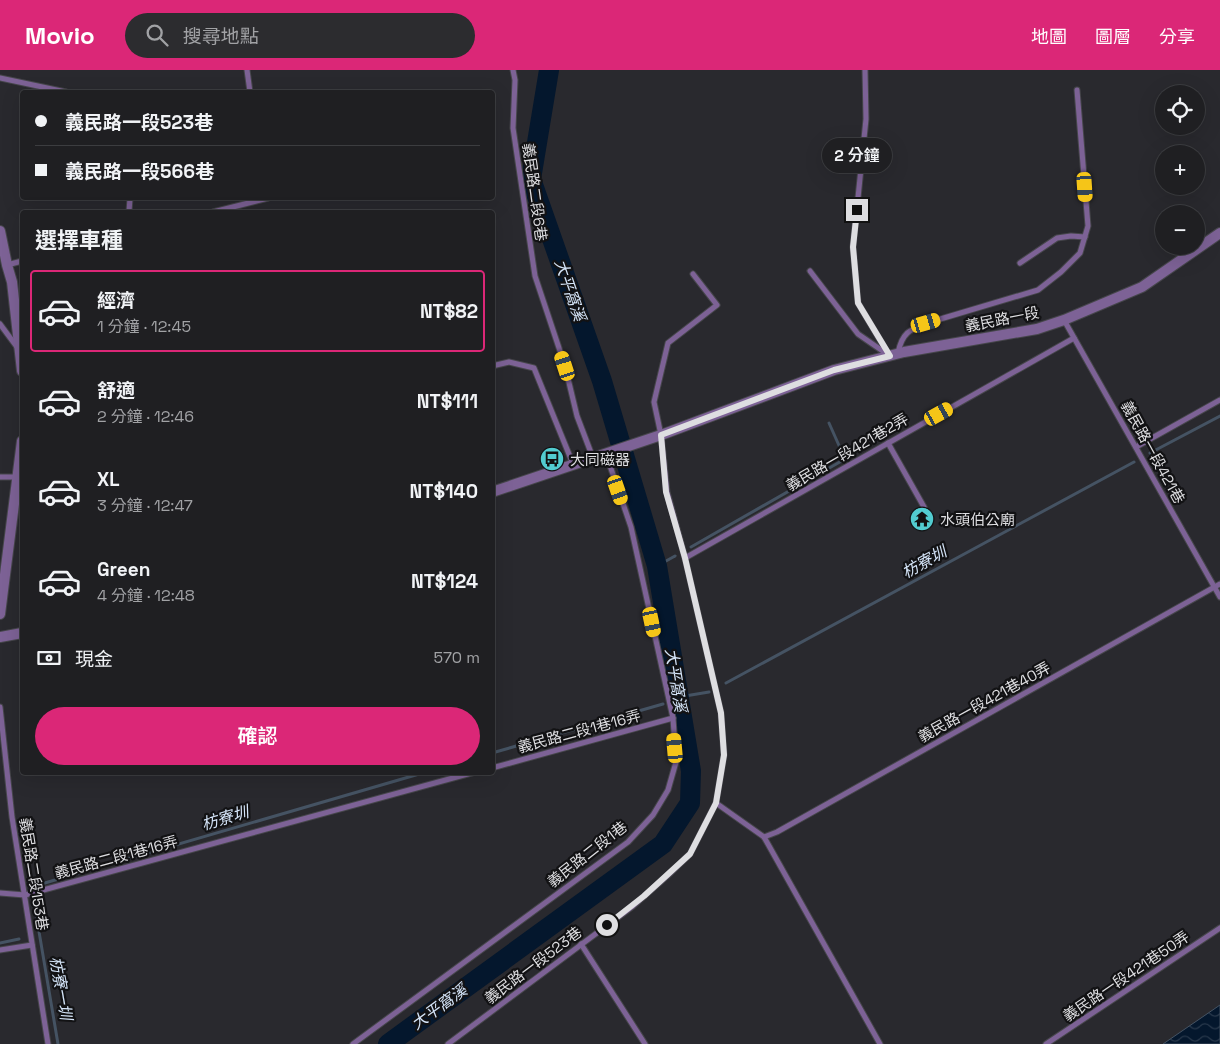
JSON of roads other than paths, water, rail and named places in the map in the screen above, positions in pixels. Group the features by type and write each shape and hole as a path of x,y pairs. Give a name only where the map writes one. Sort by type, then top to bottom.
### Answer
{"street":[{"path":"0,231 6,265 12,282 20,343"},
{"name":"義民路一段","path":"606,454 834,370 894,354 1037,329 1064,320 1142,287 1220,233"},
{"path":"495,491 606,454"},
{"path":"0,614 20,455"},
{"path":"0,637 20,632"}],"lane":[{"path":"247,70 250,90"},
{"name":"義民路二段6巷","path":"513,70 515,80 513,128 535,276 565,366 577,416 593,458"},
{"path":"866,70 866,119 853,247 858,303 894,354"},
{"path":"0,78 57,90"},
{"path":"894,354 909,330 926,323 1038,290 1061,272 1080,253 1088,226 1077,90"},
{"path":"221,210 260,200"},
{"path":"1020,263 1057,238 1071,236 1085,238"},
{"path":"6,265 20,262"},
{"path":"810,271 858,334 894,354"},
{"name":"義民路一段523巷","path":"448,1044 633,906 690,854 716,803 724,755 721,713 685,558 666,492 661,435 654,402 668,343 718,305 694,274"},
{"name":"義民路一段421巷","path":"1064,320 1217,585 1220,597"},
{"path":"0,324 20,350"},
{"name":"義民路一段421巷2弄","path":"685,558 1074,338"},
{"path":"495,365 509,362 534,368 573,465"},
{"path":"1136,447 1220,400"},
{"path":"888,443 924,507"},
{"name":"義民路二段1巷","path":"353,1044 628,842 653,815 668,790 676,762 673,718 631,526 606,454"},
{"path":"0,477 17,477"},
{"name":"義民路一段421巷40弄","path":"764,837 777,832 1217,585"},
{"name":"義民路二段153巷","path":"0,707 12,817 48,1044"},
{"name":"義民路二段1巷16弄","path":"495,767 673,718"},
{"name":"義民路二段1巷16弄","path":"0,893 25,895 464,775"},
{"path":"716,803 764,837 880,1044"},
{"name":"義民路一段421巷50弄","path":"1046,1044 1220,928"},
{"path":"581,944 645,1044"},
{"path":"0,950 32,945"}],"water":[{"path":"1220,1005 1220,1044 1163,1044"}],"waterway":[{"name":"大平窩溪","path":"388,1044 663,844 690,803 691,771 657,566 602,381 531,179 549,70"},
{"name":"枋寮圳","path":"1150,453 1220,416"},
{"path":"691,547 845,459 829,423"},
{"name":"枋寮圳","path":"726,683 1134,462"},
{"path":"657,566 675,556"},
{"path":"679,697 709,692"},
{"name":"枋寮圳","path":"495,752 663,704"},
{"name":"枋寮圳","path":"31,887 416,775"},
{"name":"枋寮一圳","path":"34,902 58,1044"},
{"name":"枋寮圳","path":"0,943 19,939"}],"place":[{"name":"大同磁器","path":"552,459"},
{"name":"水頭伯公廟","path":"922,519"}]}
